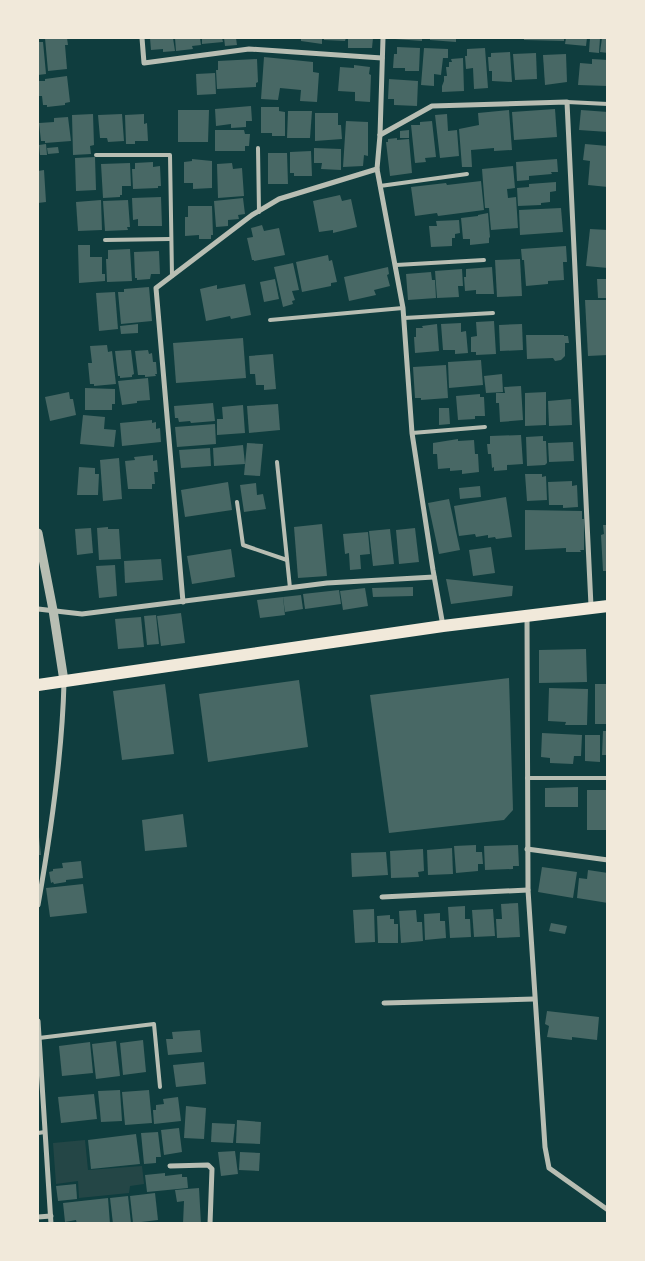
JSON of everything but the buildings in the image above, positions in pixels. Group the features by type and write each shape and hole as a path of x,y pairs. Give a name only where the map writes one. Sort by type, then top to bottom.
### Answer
{"main road":[{"path":"38,685 444,626 608,606"}],"street":[{"path":"142,38 144,63 249,49 382,58"},
{"path":"383,38 377,169 403,308 412,433 434,577 444,626"},
{"path":"380,135 432,106 567,102 591,607"},
{"path":"183,602 156,288 252,215 279,199 377,169"},
{"path":"38,533 64,681 63,725 50,838 38,905"},
{"path":"38,609 82,614 327,583 434,577"},
{"path":"527,615 528,890 545,1147 549,1168 608,1210"},
{"path":"527,849 608,860"},
{"path":"382,897 528,890"},
{"path":"384,1003 534,999"},
{"path":"38,1021 51,1224"},
{"path":"170,1166 208,1165 212,1169 210,1224"},
{"path":"38,1217 50,1216"}],"lane":[{"path":"567,102 608,104"},
{"path":"258,148 259,212"},
{"path":"96,155 170,155 172,276"},
{"path":"380,186 467,174"},
{"path":"105,240 170,239"},
{"path":"396,265 484,260"},
{"path":"270,320 403,308"},
{"path":"404,318 493,313"},
{"path":"412,433 485,427"},
{"path":"277,462 290,588"},
{"path":"237,502 243,545 287,560"},
{"path":"527,778 608,778"},
{"path":"39,1038 154,1024 160,1087"},
{"path":"38,1133 45,1132"}],"shaded area":[{"path":"85,1140 88,1170 142,1166 144,1184 130,1186 129,1193 79,1198 78,1181 56,1184 53,1143"}]}
